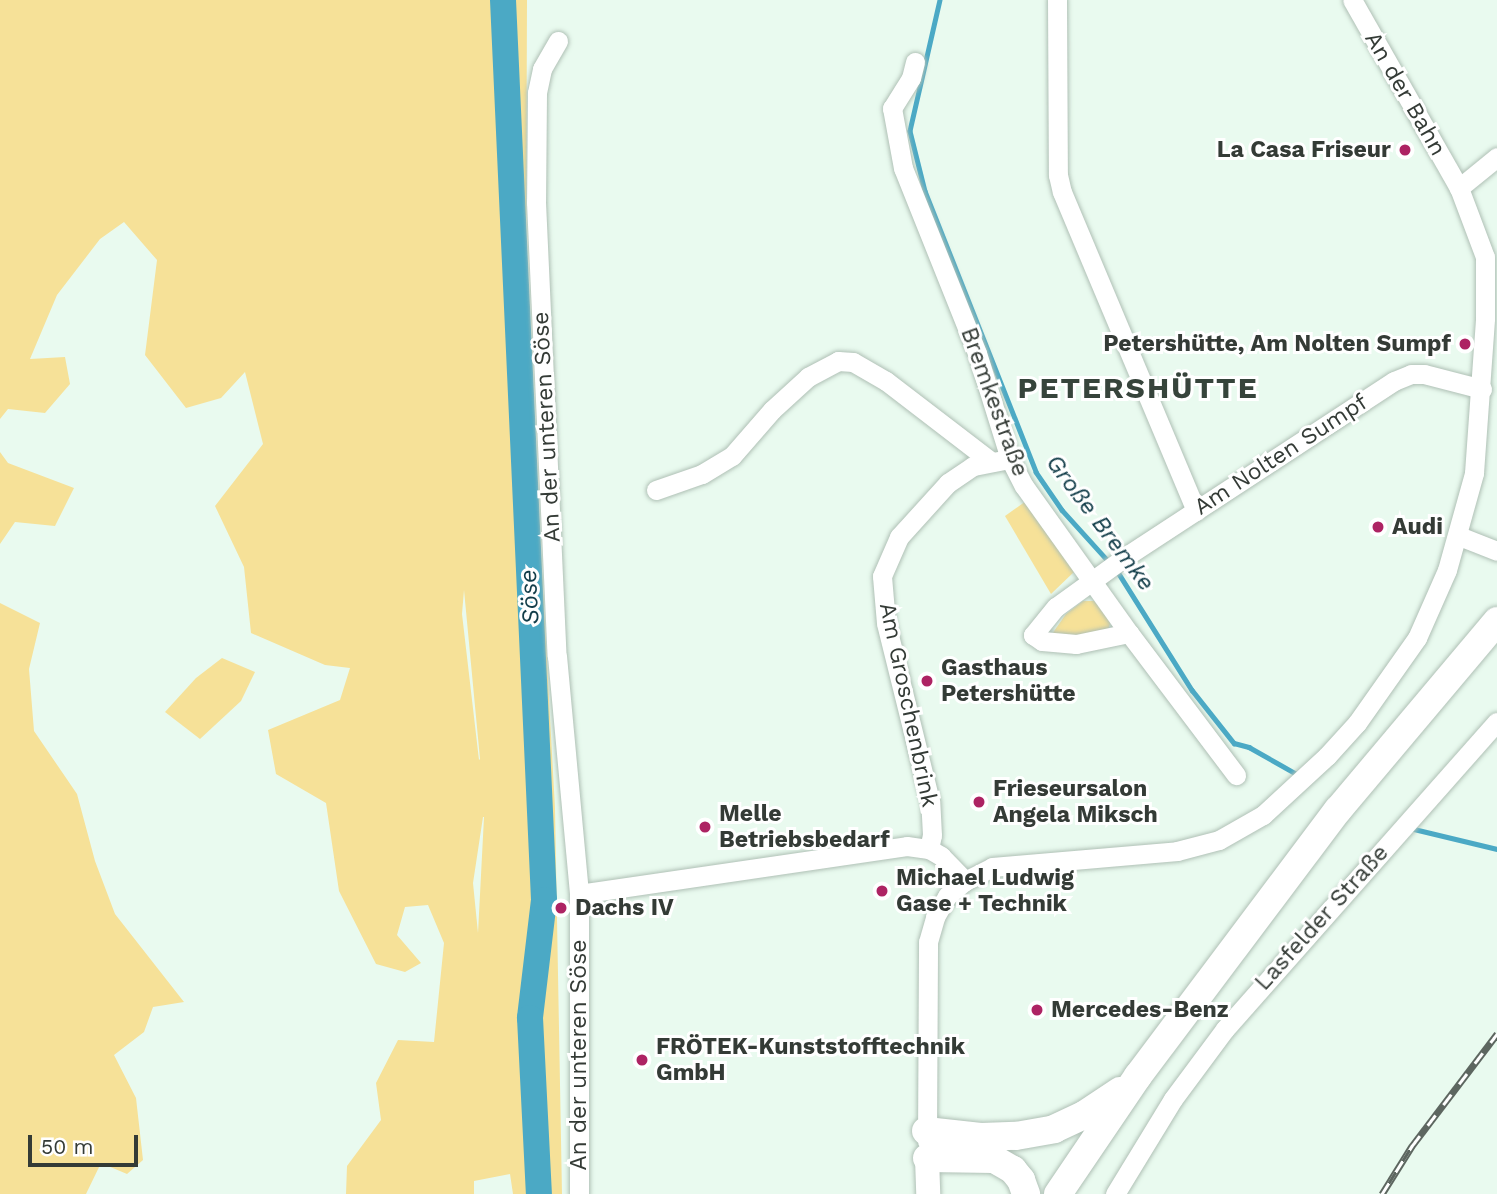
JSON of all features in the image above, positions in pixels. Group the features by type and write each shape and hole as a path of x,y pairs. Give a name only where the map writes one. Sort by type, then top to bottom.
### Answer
{"highway":[{"path":"1058,1194 1138,1076 1338,810 1497,621"},
{"path":"1079,1194 1167,1065 1353,817 1497,648"},
{"path":"927,1144 981,1137 1016,1136 1054,1129 1104,1103 1138,1076"},
{"path":"927,1144 994,1159 1013,1170 1021,1180 1026,1194"}],"main road":[{"path":"927,1144 928,1194"}],"street":[{"path":"1056,0 1058,175 1062,192 1196,511"},
{"name":"An der Bahn","path":"1352,0 1459,188"},
{"name":"An der unteren Söse","path":"558,41 542,69 537,93 536,202 557,656 579,894 579,1194"},
{"name":"Bremkestraße","path":"915,62 911,78 892,108 903,168 977,353 1010,459 1024,486 1106,571 1129,634 1236,775"},
{"path":"927,1144 928,942 935,917 947,896 965,881 992,867 1177,851 1201,846 1230,834 1264,815 1350,731 1417,638 1459,536 1474,473 1482,389 1485,257 1459,188 1497,157"},
{"path":"656,490 702,474 732,456 772,410 808,377 838,361 853,362 886,381 989,460"},
{"name":"Am Nolten Sumpf","path":"1129,634 1076,644 1042,641 1033,635 1056,607 1106,571 1394,381 1411,374 1424,374 1482,389"},
{"name":"Am Groschenbrink","path":"929,849 931,808 886,623 883,576 899,537 928,503 967,468 989,460 1010,459"},
{"path":"1459,536 1497,551"},
{"name":"Lasfelder Straße","path":"1115,1194 1172,1099 1225,1028 1497,722"},
{"path":"579,894 907,846 929,849 941,856 965,881"}],"shaded area":[{"path":"0,0 527,0 526,282 555,808 562,1194 513,1194 510,1174 474,1181 474,1194 346,1194 347,1166 381,1120 376,1083 398,1040 434,1042 444,943 428,905 405,907 397,935 421,963 405,972 376,964 339,891 326,803 276,774 268,730 340,700 350,668 325,665 251,633 244,567 215,506 263,444 245,372 221,398 186,408 145,355 157,260 124,222 100,239 57,295 30,359 65,357 70,384 45,413 8,409 0,419","holes":["464,590 480,759 479,760 462,614","484,817 478,933 473,883"]},
{"path":"0,452 8,463 74,488 55,526 15,522 0,544"},
{"path":"1026,501 1076,570 1051,594 1005,516"},
{"path":"1083,601 1094,601 1112,618 1108,630 1066,641 1052,634 1066,614"},
{"path":"0,603 40,623 29,669 34,731 77,794 95,861 115,914 184,1002 153,1007 144,1032 114,1055 136,1098 143,1160 127,1174 101,1163 86,1194 0,1194"},
{"path":"222,658 255,672 241,701 200,739 165,712 196,678"}],"waterway":[{"name":"Söse","path":"503,0 544,900 530,1018 539,1194"},
{"name":"Große Bremke","path":"940,0 910,131 925,191 1036,472 1062,510 1110,563"},
{"name":"Große Bremke","path":"1116,569 1192,690 1234,743 1249,747 1295,773"},
{"name":"Große Bremke","path":"1414,829 1497,849"}],"railway":[{"path":"1382,1194 1412,1146 1497,1034"}],"place":[{"name":"La Casa Friseur","path":"1405,150"},
{"name":"Petershütte, Am Nolten Sumpf","path":"1465,344"},
{"name":"Audi","path":"1378,527"},
{"name":"Gasthaus Petershütte","path":"927,681"},
{"name":"Frieseursalon Angela Miksch","path":"979,802"},
{"name":"Melle Betriebsbedarf","path":"705,827"},
{"name":"Michael Ludwig Gase + Technik","path":"882,891"},
{"name":"Dachs IV","path":"561,908"},
{"name":"Mercedes-Benz","path":"1037,1010"},
{"name":"FRÖTEK-Kunststofftechnik GmbH","path":"642,1060"}],"district":[{"name":"PETERSHÜTTE","path":"1138,388"}]}
